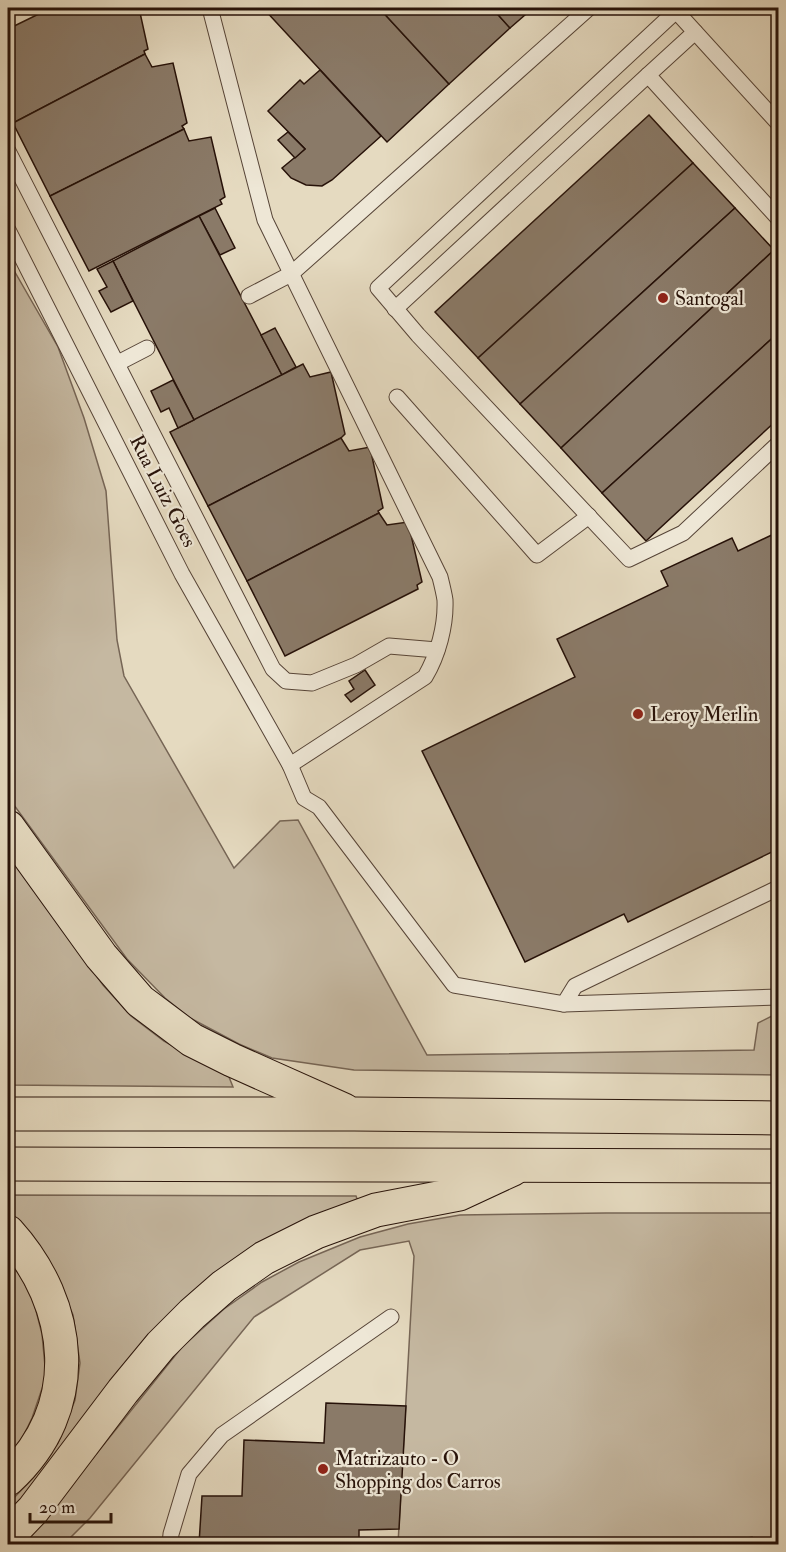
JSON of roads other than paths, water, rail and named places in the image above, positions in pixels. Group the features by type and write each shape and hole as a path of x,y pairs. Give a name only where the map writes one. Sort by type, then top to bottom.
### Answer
{"highway":[{"path":"8,827 101,956 140,1001 192,1040 354,1114"},
{"path":"8,1114 778,1118"},
{"path":"8,1164 523,1164 778,1167"},
{"path":"8,1536 33,1510 123,1391 161,1345 224,1286 264,1258 316,1232 376,1210 459,1194 523,1164"},
{"path":"8,1232 24,1251 42,1283 60,1330 61,1358 61,1382 56,1406 42,1438 21,1467 8,1479"}],"lane":[{"path":"210,8 265,220 440,577 445,601 442,632 432,664 425,677 290,765"},
{"path":"249,296 291,274 589,8"},
{"path":"778,123 676,11 378,288 629,559 683,533 778,444"},
{"path":"395,309 695,32"},
{"path":"648,75 778,218"},
{"path":"8,151 273,669 286,681 312,683 356,664 389,646 437,650"},
{"name":"Rua Luiz Goes","path":"8,230 182,574 290,765 304,798 319,807 454,985 564,1004 778,997"},
{"path":"118,363 147,348"},
{"path":"397,397 537,555 589,516"},
{"path":"564,1004 575,986 778,888"},
{"path":"170,1545 171,1534 189,1474 222,1436 391,1317"}],"place":[{"name":"Santogal","path":"663,298"},
{"name":"Leroy Merlin","path":"638,714"},
{"name":"Matrizauto - O Shopping dos Carros","path":"323,1469"}]}
